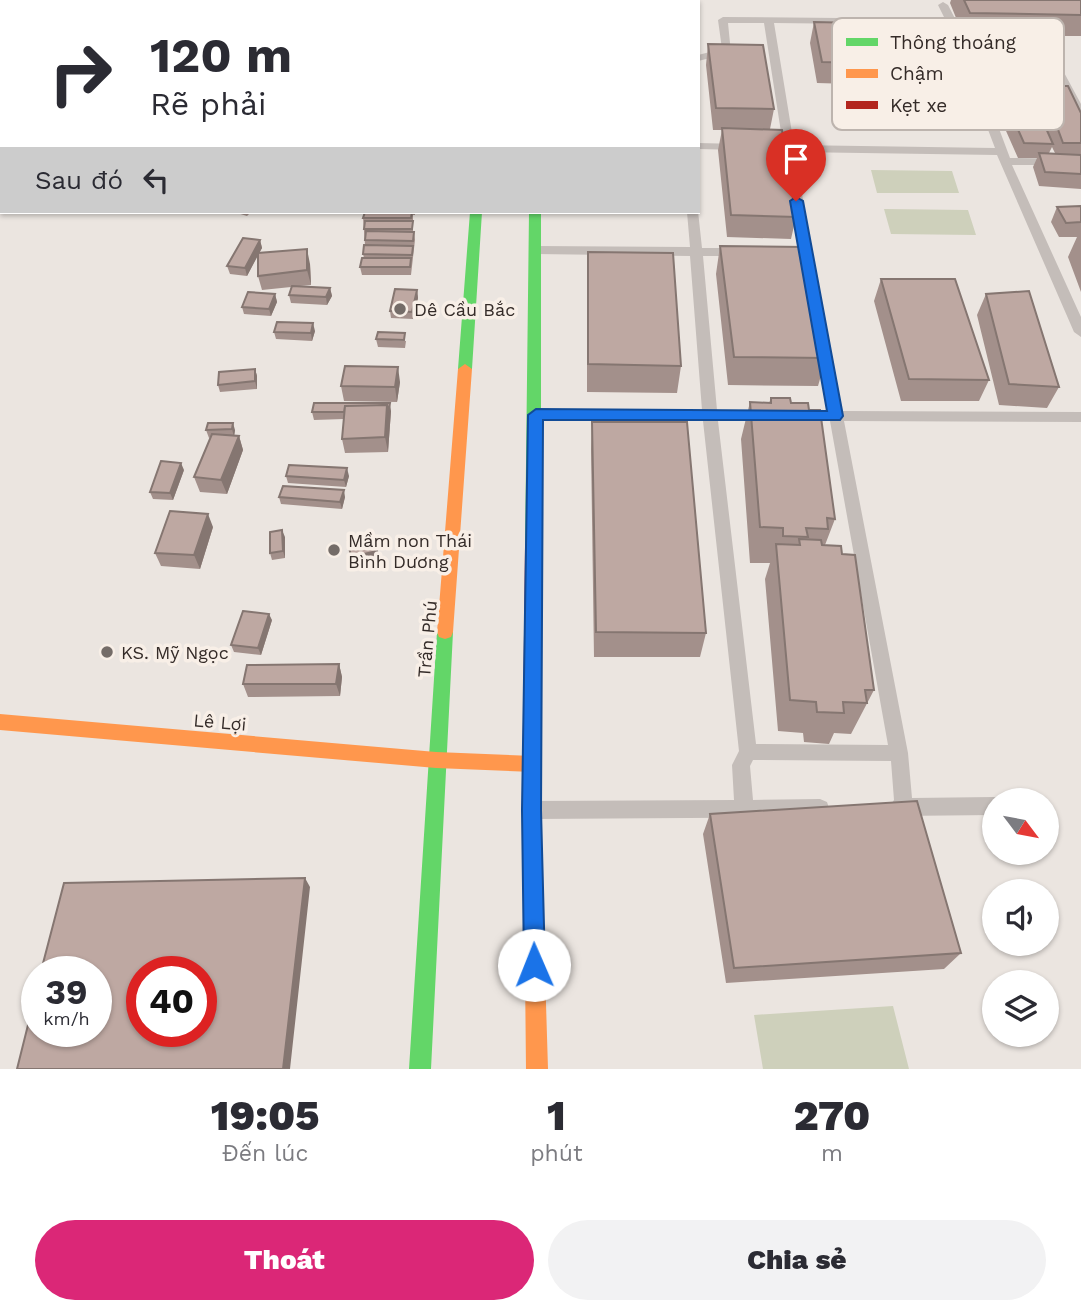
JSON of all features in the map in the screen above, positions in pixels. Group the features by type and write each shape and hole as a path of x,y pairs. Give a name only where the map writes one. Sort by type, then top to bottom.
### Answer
{"street":[{"name":"Trần Phú","path":"420,1069 436,760 476,214"},
{"path":"535,214 536,415 531,810 537,1069"},
{"name":"Lê Lợi","path":"0,722 436,760 533,764"}],"lane":[{"path":"943,5 950,18"},
{"path":"700,58 727,51 723,20 832,21"},
{"path":"768,20 799,253 811,280"},
{"path":"1064,81 1081,114"},
{"path":"1064,91 1069,91"},
{"path":"993,130 1081,332"},
{"path":"700,146 1081,162"},
{"path":"693,214 710,415 748,752 741,765 744,808"},
{"path":"535,250 751,252"},
{"path":"818,321 899,753 904,807"},
{"path":"536,415 1081,417"},
{"path":"748,752 899,753"},
{"path":"877,807 982,806"},
{"path":"531,810 837,808"}],"green space":[{"path":"871,170 952,171 959,193 877,193"},
{"path":"884,209 968,210 976,235 891,234"},
{"path":"893,1006 909,1069 763,1069 754,1015"}],"building":[{"path":"964,0 1081,0 1081,15 970,13"},
{"path":"814,22 832,22 832,62 822,62"},
{"path":"708,44 763,45 774,109 716,108"},
{"path":"1064,86 1068,86 1081,113 1081,143 1063,143 1058,130 1064,130"},
{"path":"722,128 782,130 796,217 731,215"},
{"path":"1018,130 1047,130 1053,144 1024,143"},
{"path":"1039,153 1081,155 1081,174 1045,172"},
{"path":"1081,206 1081,222 1066,223 1057,207"},
{"path":"364,214 412,214 411,218 363,218"},
{"path":"365,221 413,221 412,229 364,229"},
{"path":"366,231 414,232 413,241 365,240"},
{"path":"243,238 260,240 245,268 227,266"},
{"path":"364,245 413,246 412,255 363,254"},
{"path":"720,246 805,247 826,358 734,357"},
{"path":"307,249 307,270 258,276 258,253"},
{"path":"588,252 673,253 681,366 588,364"},
{"path":"362,258 411,258 410,267 360,267"},
{"path":"881,279 955,279 989,380 909,379"},
{"path":"292,286 330,288 326,297 289,295"},
{"path":"395,289 417,290 412,312 390,311"},
{"path":"1029,291 1059,387 1009,384 986,294"},
{"path":"248,292 275,294 269,309 242,307"},
{"path":"277,322 313,323 311,333 274,332"},
{"path":"378,332 405,333 404,340 376,339"},
{"path":"345,366 398,367 395,387 341,386"},
{"path":"255,369 255,381 218,385 219,372"},
{"path":"771,398 790,398 791,403 808,403 809,410 820,410 835,519 827,518 828,529 806,528 808,537 783,536 783,528 760,527 750,402 771,403"},
{"path":"314,403 390,403 388,412 387,405 345,406 344,412 312,412"},
{"path":"387,405 385,437 342,439 345,406"},
{"path":"592,422 687,422 706,633 596,632"},
{"path":"208,423 233,423 232,429 206,430"},
{"path":"212,434 239,436 221,480 194,477"},
{"path":"161,461 181,463 170,493 150,492"},
{"path":"289,465 347,468 344,480 286,476"},
{"path":"283,486 344,490 340,502 279,497"},
{"path":"170,511 208,514 194,555 155,553"},
{"path":"282,530 283,551 270,553 270,532"},
{"path":"373,536 377,551 351,557 348,541"},
{"path":"799,539 821,540 822,545 841,546 842,554 855,555 874,690 865,690 867,703 843,702 844,713 817,712 816,702 790,700 776,544 800,545"},
{"path":"243,611 269,614 258,648 231,645"},
{"path":"339,664 336,684 243,684 247,665"},
{"path":"917,801 961,953 734,968 710,814"},
{"path":"305,878 283,1069 17,1069 22,1047 112,1047 112,956 45,956 64,883"}],"traffic: fast":[{"path":"465,369 476,214"},
{"path":"533,548 535,214"},
{"path":"420,1069 445,632"}],"traffic: slow":[{"path":"445,632 465,369"},
{"path":"0,722 436,760 533,764"},
{"path":"535,971 537,1069"}],"traffic: jam":[{"path":"533,548 531,810 535,971"}],"place":[{"name":"Dê Cầu Bắc","path":"400,309"},
{"name":"Mầm non Thái Bình Dương","path":"334,550"},
{"name":"KS. Mỹ Ngọc","path":"107,652"}],"route":[{"path":"534,965 531,810 536,415 835,416 796,201"}]}
